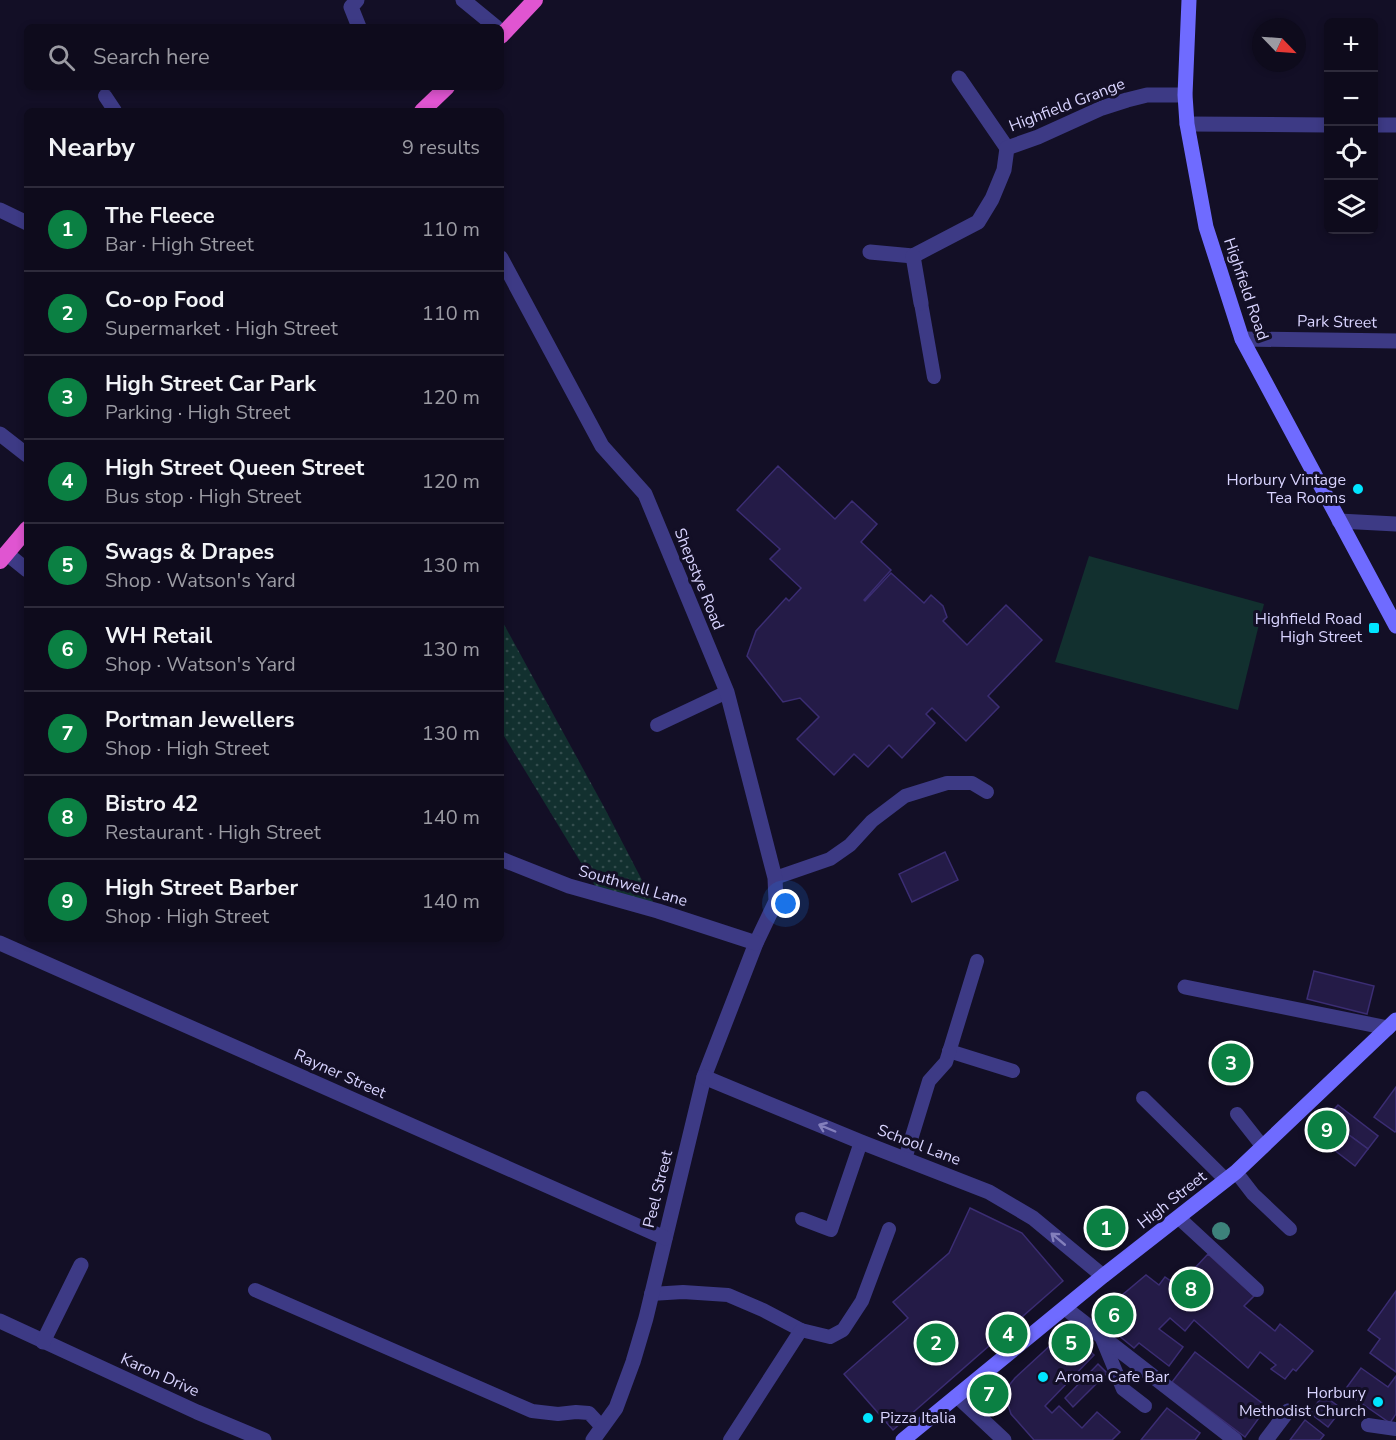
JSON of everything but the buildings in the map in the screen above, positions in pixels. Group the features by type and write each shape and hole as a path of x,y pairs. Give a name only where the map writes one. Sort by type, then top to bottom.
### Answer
{"highway":[{"path":"504,28 535,0"},
{"path":"425,108 444,90"},
{"path":"3,557 24,532"}],"main road":[{"name":"Highfield Road","path":"1189,0 1185,95 1187,124 1206,227 1242,339 1396,626"},
{"name":"High Street","path":"903,1440 1103,1276 1231,1176 1392,1024"}],"street":[{"path":"357,0 351,6 358,24"},
{"path":"463,0 491,24"},
{"path":"959,78 1007,148"},
{"name":"Highfield Grange","path":"913,256 978,222 992,199 1004,170 1007,148 1038,137 1102,108 1147,94 1185,95"},
{"path":"1187,124 1324,124"},
{"path":"1378,125 1396,125"},
{"path":"0,210 24,222"},
{"path":"870,252 913,256 921,303"},
{"name":"Shepstye Road","path":"504,264 602,446 645,494 727,692 775,878 776,901 756,943"},
{"name":"Park Street","path":"1242,339 1396,341"},
{"path":"0,434 24,453"},
{"path":"1339,521 1396,524"},
{"path":"3,557 24,568"},
{"name":"Southwell Lane","path":"504,860 569,886 658,911 756,943"},
{"name":"Rayner Street","path":"0,943 665,1238"},
{"name":"Peel Street","path":"593,1440 615,1408 633,1362 704,1077 756,943"},
{"path":"1185,987 1392,1024"},
{"name":"School Lane","path":"704,1077 989,1192 1033,1218 1103,1276"},
{"path":"42,1341 81,1265"},
{"path":"1065,1308 1235,1440"},
{"name":"Karon Drive","path":"0,1321 197,1412 264,1440"},
{"path":"957,1396 1004,1440"},
{"path":"1266,1440 1288,1411"}],"lane":[{"path":"105,96 113,108"},
{"path":"921,303 934,377"},
{"path":"657,725 727,692"},
{"path":"775,878 830,859 850,845 872,821 905,796 947,783 972,783 987,792"},
{"path":"905,1159 929,1081 946,1062 976,961"},
{"path":"949,1051 1013,1071"},
{"path":"1143,1098 1290,1229"},
{"path":"1237,1113 1263,1147"},
{"path":"802,1219 831,1230 861,1142"},
{"path":"1179,1218 1257,1290"},
{"path":"651,1294 683,1292 728,1295 801,1330 830,1337 843,1330 862,1301 890,1229"},
{"path":"255,1290 532,1411 558,1414 589,1413 602,1427"},
{"path":"730,1440 801,1330"},
{"path":"1101,1336 1123,1389 1145,1406"},
{"path":"1368,1425 1396,1429"}],"green space":[{"path":"1089,556 1264,604 1238,710 1055,662"},
{"path":"504,624 658,911 600,894 504,736"}],"place":[{"name":"Horbury Vintage Tea Rooms","path":"1358,489"},
{"name":"Highfield Road High Street","path":"1374,628"},
{"name":"High Street Car Park","path":"1231,1063"},
{"name":"High Street Barber","path":"1327,1130"},
{"name":"The Fleece","path":"1106,1228"},
{"name":"Bistro 42","path":"1191,1289"},
{"name":"WH Retail","path":"1114,1315"},
{"name":"High Street Queen Street","path":"1008,1334"},
{"name":"Co-op Food","path":"936,1343"},
{"name":"Swags & Drapes","path":"1071,1343"},
{"name":"Aroma Cafe Bar","path":"1043,1377"},
{"name":"Portman Jewellers","path":"989,1394"},
{"name":"Horbury Methodist Church","path":"1378,1402"},
{"name":"Pizza Italia","path":"868,1418"}]}
